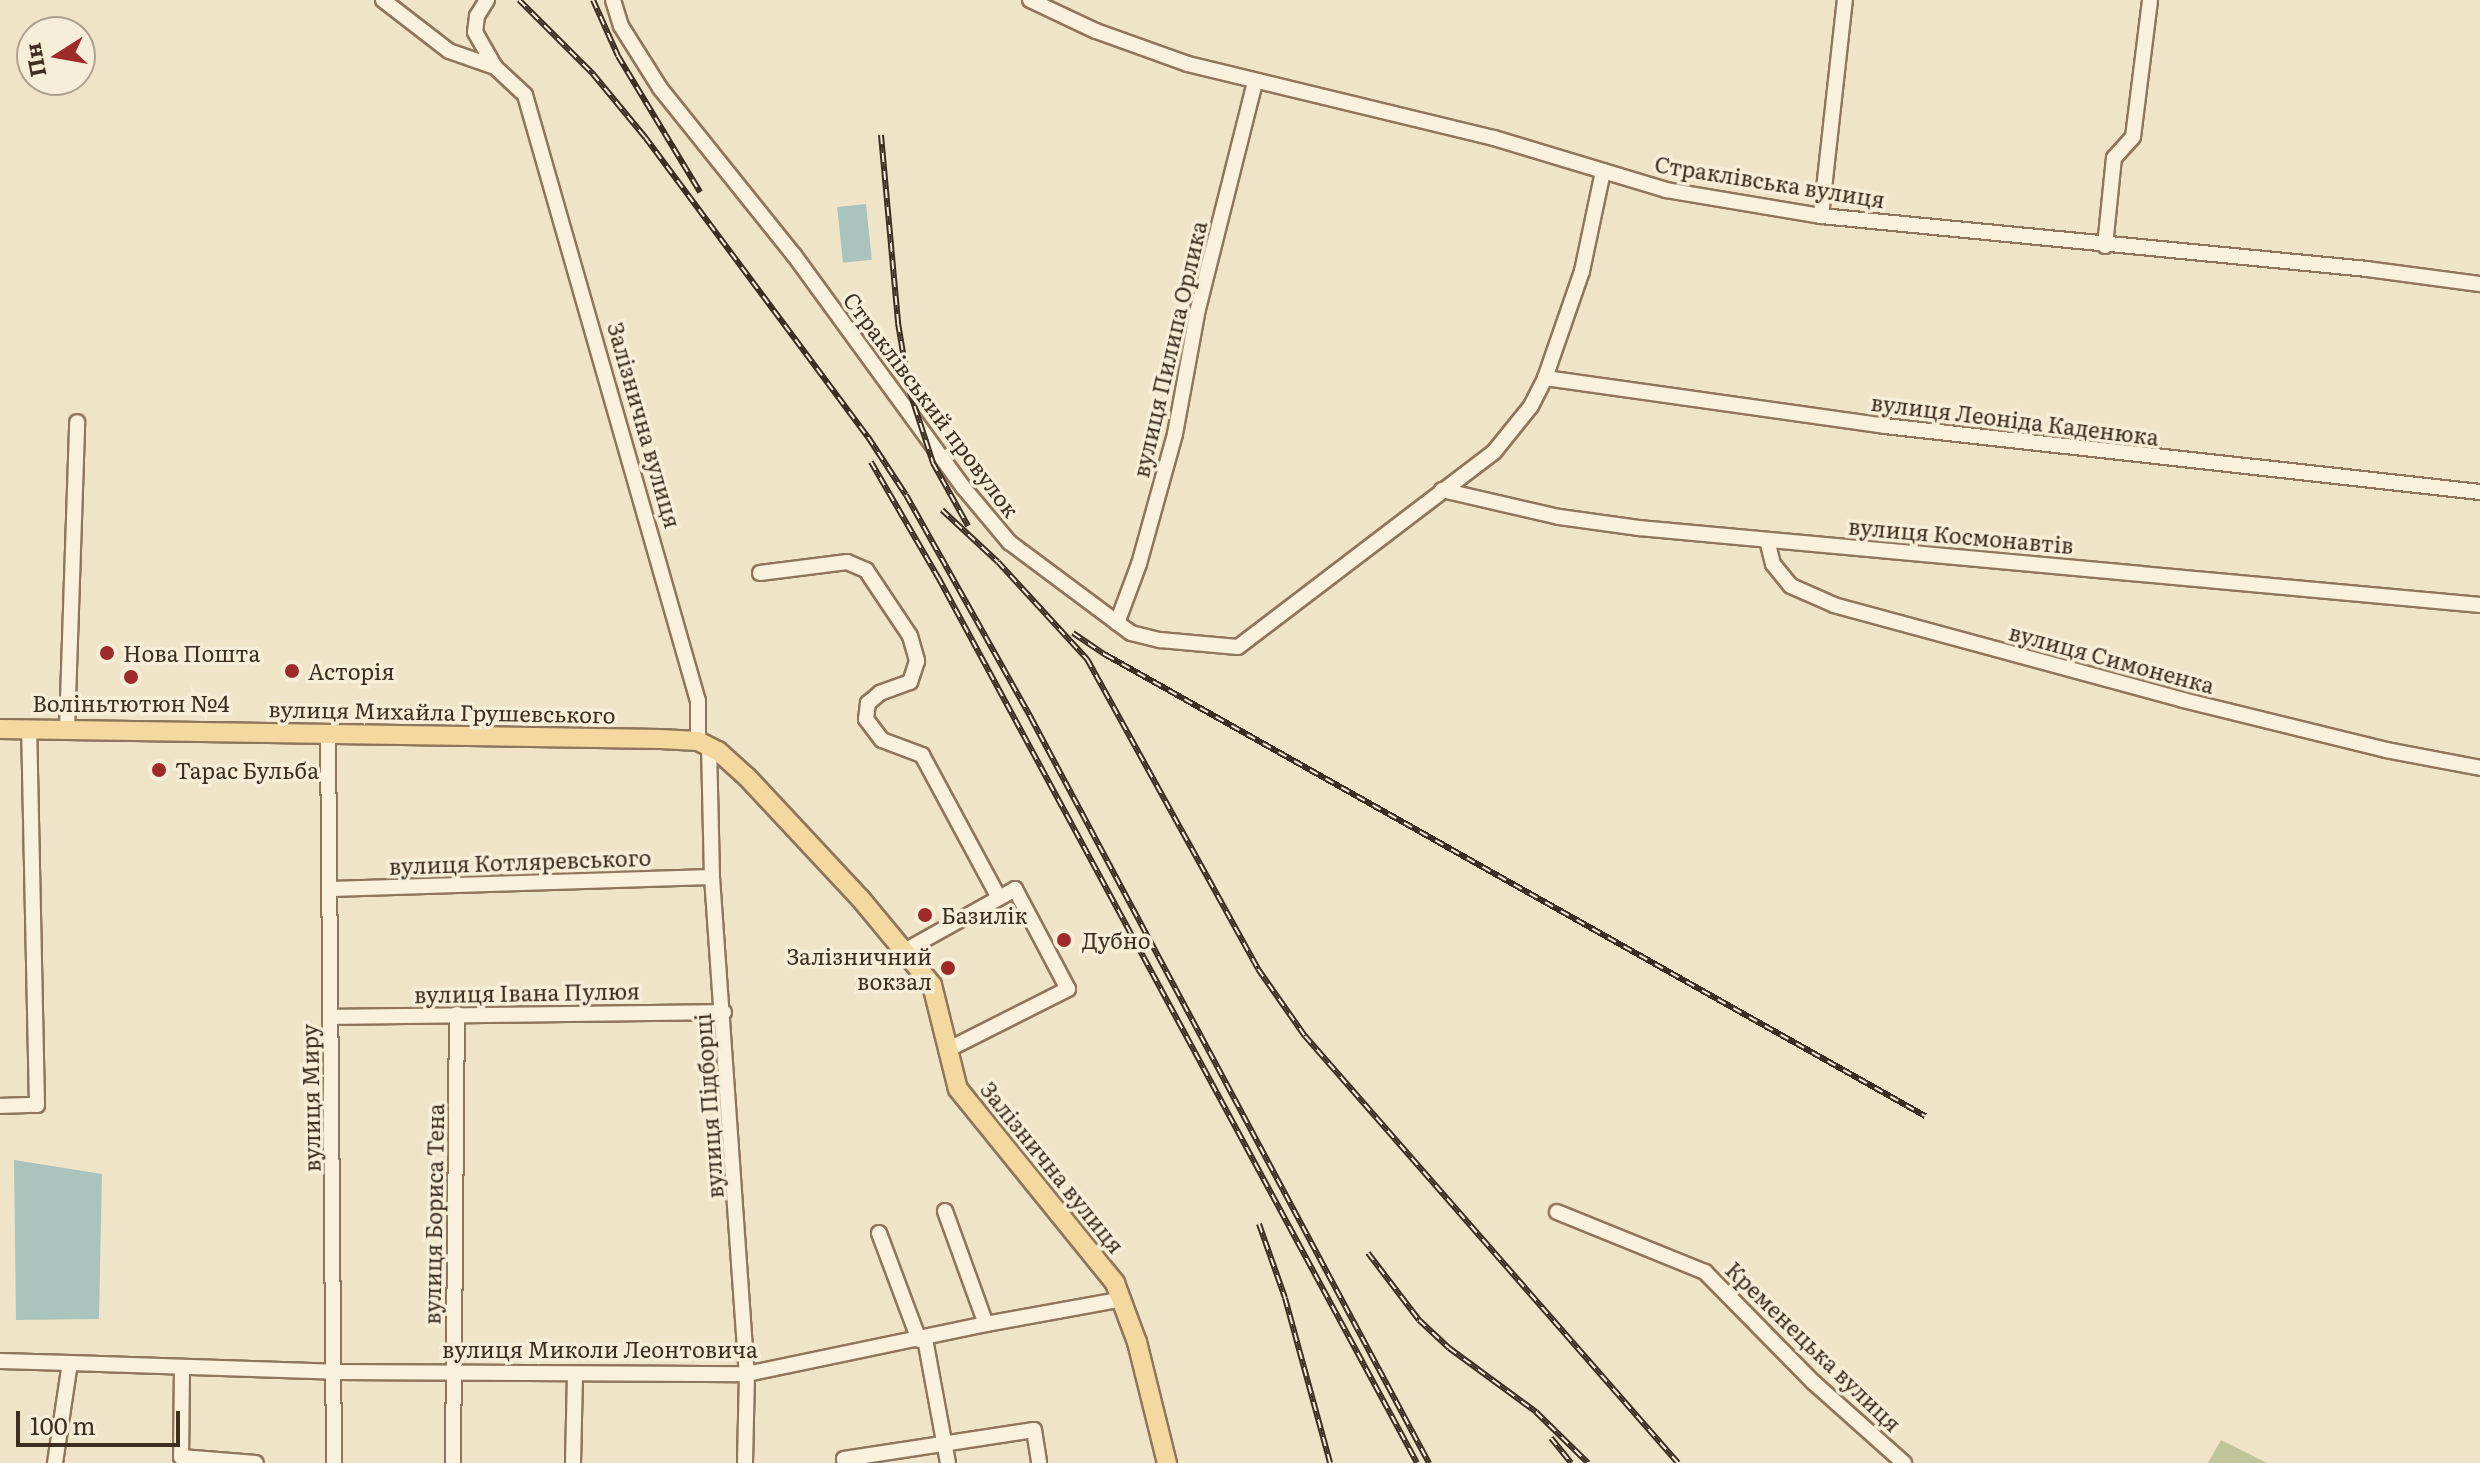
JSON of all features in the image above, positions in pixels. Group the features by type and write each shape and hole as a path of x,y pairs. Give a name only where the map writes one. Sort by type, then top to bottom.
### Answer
{"main road":[{"name":"вулиця Михайла Грушевського","path":"0,729 328,732 703,743"},
{"name":"Залізнична вулиця","path":"703,743 738,767 906,950 935,992 954,1080 974,1112 1090,1249 1123,1299 1155,1407 1167,1463"}],"street":[{"path":"383,0 449,51 495,67"},
{"path":"487,0 477,16 475,32 495,67"},
{"name":"Страклівський провулок","path":"613,0 621,26 660,88 794,255 963,487 1009,542 1131,633 1160,640 1238,647 1494,452 1531,406 1545,378 1582,271 1603,171"},
{"name":"Страклівська вулиця","path":"1030,0 1096,31 1188,64 1494,138 1666,190 1821,216 2105,246 2367,269 2480,284"},
{"path":"1821,216 1845,0"},
{"path":"2105,246 2114,158 2133,137 2150,0"},
{"name":"Залізнична вулиця","path":"495,67 525,95 535,123 698,701 703,743"},
{"name":"вулиця Пилипа Орлика","path":"1117,623 1139,564 1175,434 1198,309 1255,82"},
{"name":"вулиця Леоніда Каденюка","path":"1545,378 1901,428 2480,492"},
{"path":"67,730 77,422"},
{"name":"вулиця Космонавтів","path":"1442,490 1559,517 1767,540 2480,605"},
{"name":"вулиця Симоненка","path":"1767,540 1773,564 1791,586 1834,605 2183,700 2386,750 2480,768"},
{"path":"760,573 847,562 866,570 910,636 917,661 910,682 880,693 868,703 866,719 882,740 922,755 999,898"},
{"path":"0,1106 37,1105 29,729"},
{"name":"вулиця Миру","path":"328,732 334,1463"},
{"name":"вулиця Підборці","path":"703,743 747,1374 745,1463"},
{"name":"вулиця Котляревського","path":"330,889 712,877"},
{"path":"906,950 1015,889 1068,989 947,1050"},
{"name":"вулиця Івана Пулюя","path":"331,1017 724,1012"},
{"name":"вулиця Бориса Тена","path":"453,1463 457,1014"},
{"path":"945,1211 986,1324"},
{"name":"Кременецька вулиця","path":"1557,1212 1705,1272 1813,1382 1904,1463"},
{"path":"879,1233 922,1339 948,1463"},
{"name":"вулиця Миколи Леонтовича","path":"0,1361 335,1372 747,1374 1123,1299"},
{"path":"55,1463 70,1363"},
{"path":"182,1368 181,1457 256,1463"},
{"path":"573,1463 575,1374"},
{"path":"844,1461 1034,1430 1039,1463"}],"green space":[{"path":"2221,1440 2267,1463 2208,1463"}],"water":[{"path":"866,204 872,260 843,263 837,207"},
{"path":"14,1160 102,1174 99,1319 16,1320"}],"railway":[{"path":"519,0 593,74 645,137 868,437 906,495 1031,718 1429,1463"},
{"path":"593,0 618,56 700,192"},
{"path":"881,135 898,323 909,389 933,463 968,526"},
{"path":"871,462 938,577 1417,1463"},
{"path":"942,510 998,562 1087,659 1258,969 1305,1036 1678,1463"},
{"path":"1073,633 1106,655 1925,1116"},
{"path":"1259,1224 1285,1298 1330,1463"},
{"path":"1368,1253 1419,1320 1449,1348 1536,1412 1588,1463"},
{"path":"1551,1438 1571,1463"}],"place":[{"name":"Нова Пошта","path":"107,653"},
{"name":"Асторія","path":"292,671"},
{"name":"Воліньтютюн №4","path":"131,677"},
{"name":"Тарас Бульба","path":"159,770"},
{"name":"Базилік","path":"925,915"},
{"name":"Дубно","path":"1064,940"},
{"name":"Залізничний вокзал","path":"948,968"}]}
